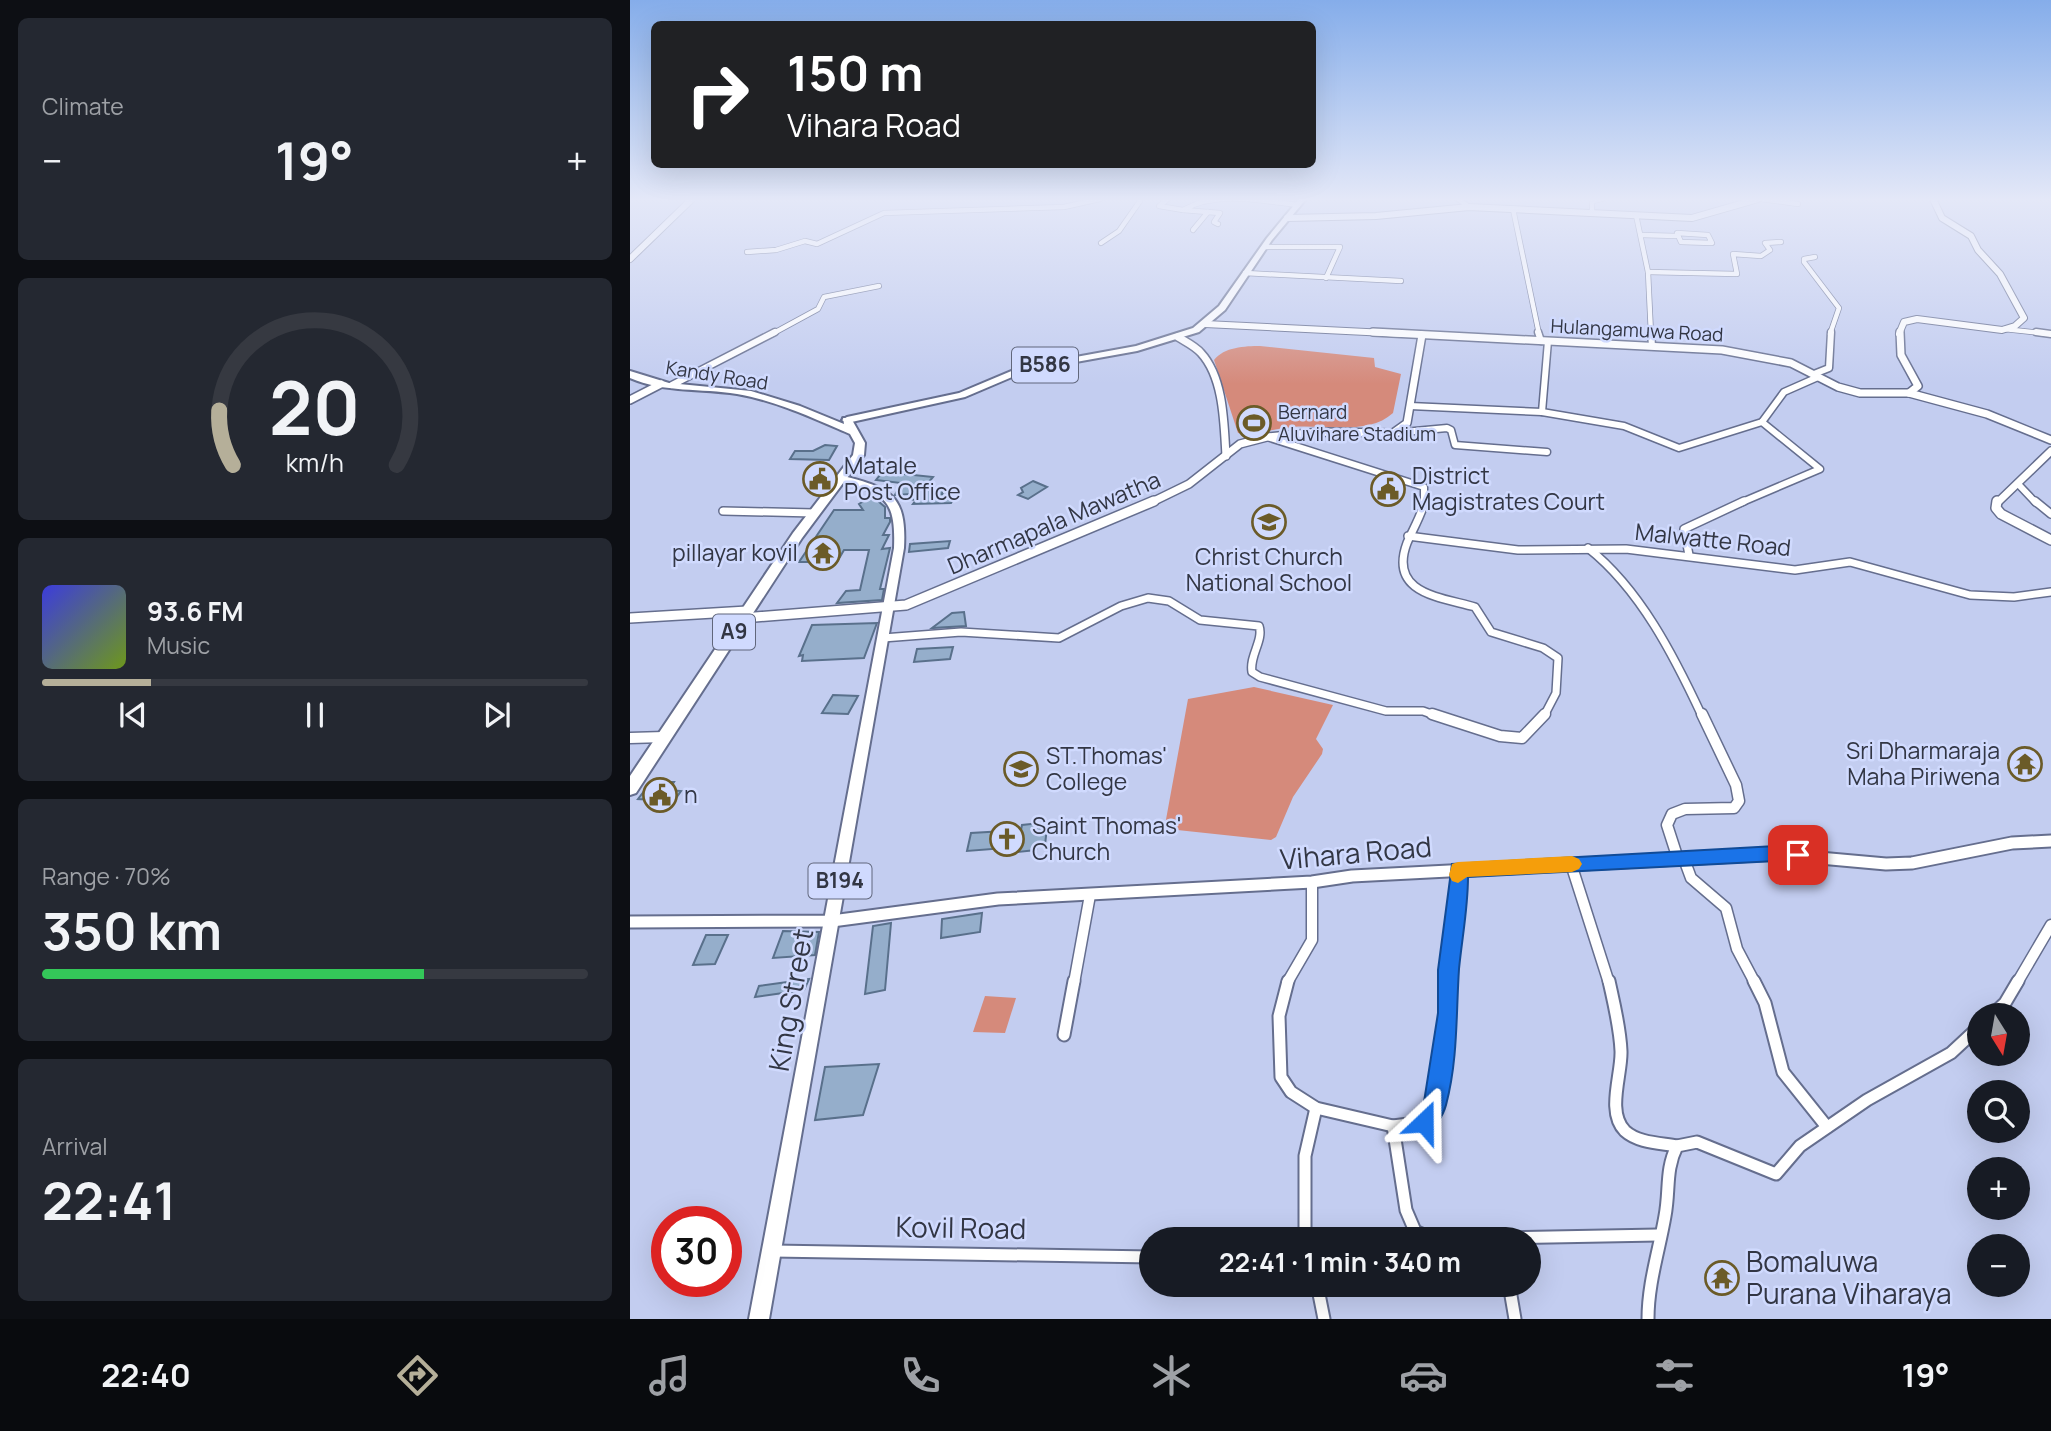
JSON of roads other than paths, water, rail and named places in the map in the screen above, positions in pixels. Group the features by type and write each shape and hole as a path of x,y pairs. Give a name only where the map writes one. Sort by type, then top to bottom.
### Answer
{"highway":[{"name":"Kandy Road","path":"630,374 666,384 749,394 840,419 860,443 860,450 840,478"},
{"name":"A9","path":"630,789 745,614 840,478"}],"main road":[{"path":"1178,337 1205,324 1222,308 1254,261"},
{"name":"B586","path":"840,419 970,393 1031,367 1178,337"},
{"name":"King Street","path":"759,1319 899,548 901,513 884,495 840,478"}],"street":[{"path":"1326,278 1333,261"},
{"path":"1523,261 1533,317 1545,341 1542,412"},
{"path":"1646,261 1652,346"},
{"path":"1648,272 1737,274 1735,261"},
{"path":"1410,406 1542,412 1624,426 1679,448 1762,422 1774,397 1829,368 1830,334 1839,308 1804,261"},
{"path":"1988,261 2000,274 2024,318 2021,323 2004,328"},
{"path":"1245,273 1401,281"},
{"path":"630,400 729,358 818,309 824,297 878,286"},
{"path":"1909,393 1918,386 1897,347 1897,334 1904,322 1927,319 1977,328 2004,328 2051,334"},
{"name":"Hulangamuwa Road","path":"1205,324 1652,346 1752,354 1791,363 1860,393 1909,393 1987,414 2051,440"},
{"path":"1393,433 1407,423 1422,335"},
{"path":"1178,337 1206,361 1225,415 1226,456"},
{"path":"1689,555 1684,529 1693,523 1820,469 1762,422"},
{"path":"1393,433 1447,428 1451,430 1455,446 1547,452"},
{"name":"Dharmapala Mawatha","path":"630,618 889,608 942,592 1162,498 1189,484 1240,444 1320,432 1393,433"},
{"path":"883,638 961,632 1059,638 1074,634 1112,609 1161,599 1174,602 1201,621 1246,621 1259,626 1261,632 1251,654 1250,665 1252,672 1260,677 1386,711 1423,711 1500,736 1522,738 1542,722 1554,701 1561,679 1558,658 1543,648 1491,632 1475,607 1423,591 1411,584 1404,568 1408,536 1427,498 1424,487 1267,438"},
{"path":"2051,451 2027,472 2020,485 1997,501 1996,508 2051,540"},
{"path":"2020,485 2044,511 2051,514"},
{"path":"723,511 814,513"},
{"name":"Malwatte Road","path":"1408,536 1518,550 1588,548 1689,555 1795,570 1850,562 1970,595 2014,597 2051,592"},
{"path":"1588,548 1612,567 1674,657 1736,785 1740,801 1734,808 1685,809 1672,814 1667,825 1691,878 1726,908 1737,949 1765,1003 1783,1072 1827,1127"},
{"path":"630,737 664,737"},
{"name":"Vihara Road","path":"630,922 832,921 998,899 1312,882 1352,876 1776,854 1886,864 1912,863 2012,843 2051,841"},
{"path":"1571,864 1615,1013 1621,1053 1617,1097 1622,1126 1630,1136 1677,1146 1697,1142 1776,1174 1800,1146 1867,1100 1951,1053 1967,1038"},
{"path":"1312,882 1312,940 1285,987 1279,1016 1282,1077 1290,1092 1316,1108 1392,1126 1424,1122 1435,1105 1448,1013 1449,970 1458,907 1458,870"},
{"path":"1064,1035 1090,895"},
{"path":"2005,1003 2051,925"},
{"path":"1304,1227 1302,1187 1309,1127 1316,1108"},
{"path":"1392,1126 1405,1210 1413,1227"},
{"path":"1648,1319 1647,1287 1658,1235 1665,1218 1665,1167 1677,1146"},
{"path":"1541,1236 1658,1235"},
{"name":"Kovil Road","path":"770,1251 1139,1257"},
{"path":"1320,1297 1324,1319"},
{"path":"1511,1297 1515,1319"}],"place":[{"name":"Bernard Aluvihare Stadium","path":"1254,423"},
{"name":"Matale Post Office","path":"820,479"},
{"name":"District Magistrates Court","path":"1388,489"},
{"name":"Christ Church National School","path":"1269,522"},
{"name":"pillayar kovil","path":"823,553"},
{"name":"Sri Dharmaraja Maha Piriwena","path":"2025,764"},
{"name":"ST.Thomas' College","path":"1021,769"},
{"name":"n","path":"660,795"},
{"name":"Saint Thomas' Church","path":"1007,839"},
{"name":"Bomaluwa Purana Viharaya","path":"1722,1278"}]}
